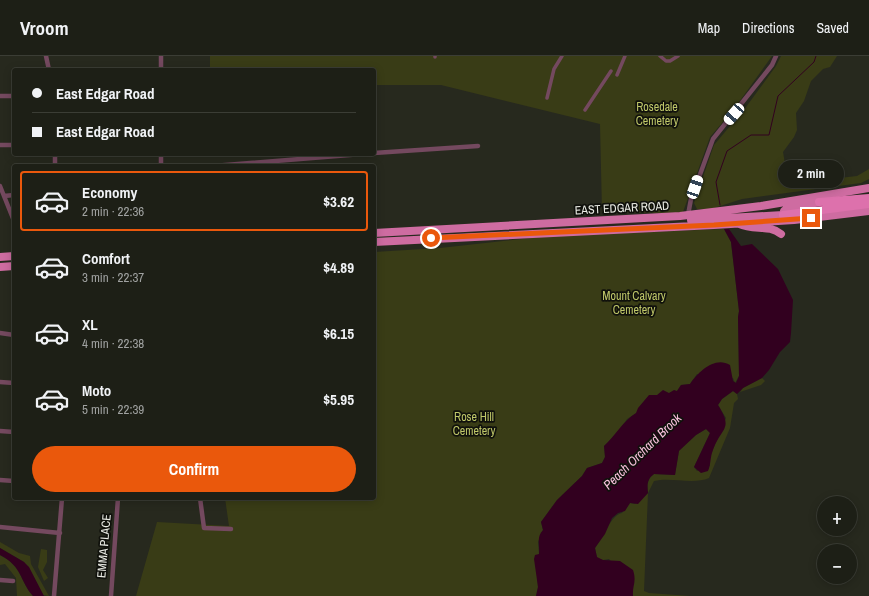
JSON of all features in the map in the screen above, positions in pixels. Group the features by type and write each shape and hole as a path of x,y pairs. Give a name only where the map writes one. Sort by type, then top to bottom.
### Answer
{"highway":[{"path":"818,199 839,188 861,184 869,180"},
{"name":"EAST EDGAR ROAD","path":"376,233 688,215 818,199 869,188"},
{"path":"782,218 785,210 790,207 818,199 869,194"},
{"path":"818,199 869,198"},
{"path":"650,218 682,221 782,218 869,204"},
{"name":"EAST EDGAR ROAD","path":"376,242 736,223 869,211"},
{"path":"736,223 750,229 773,229 781,234"},
{"path":"0,257 12,256"},
{"path":"0,267 12,266"}],"street":[{"path":"46,56 49,68"},
{"path":"161,56 161,68"},
{"path":"547,98 554,69 562,56"},
{"path":"617,75 625,56"},
{"path":"660,56 666,61 670,62 678,56"},
{"path":"688,215 691,199 713,139 772,65 776,56"},
{"path":"585,110 611,70"},
{"path":"0,96 12,96"},
{"path":"0,145 12,145"},
{"path":"376,153 478,146"},
{"path":"270,164 344,156"},
{"path":"0,186 12,216"},
{"path":"4,196 12,195"},
{"path":"0,333 12,334"},
{"path":"0,382 12,383"},
{"path":"0,431 12,432"},
{"path":"0,480 12,481"},
{"path":"54,596 62,500"},
{"name":"EMMA PLACE","path":"111,596 118,500"},
{"path":"200,500 204,528 231,528"},
{"path":"0,528 60,533"},
{"path":"0,580 13,581"}],"green space":[{"name":"Rosedale Cemetery","path":"210,56 772,56 734,109 710,137 683,212 678,213 602,212 600,124 441,85 376,85 376,68 210,68"},
{"path":"781,56 837,56 830,67 823,69 811,81 804,101 796,113 797,130 794,137 783,152 789,188 795,188 830,179 857,176 869,169 869,179 861,183 742,199 711,209 697,209 694,203 714,145 746,107 776,66"},
{"name":"Rose Hill Cemetery","path":"724,229 731,242 739,311 739,376 735,383 733,378 697,374 690,384 681,385 677,391 669,393 627,419 619,431 604,446 605,457 602,463 587,468 582,476 557,500 541,522 543,530 538,542 539,554 536,563 538,587 536,596 136,596 157,522 229,526 225,500 376,500 376,252 440,248 550,236"},
{"path":"762,378 765,381 761,385 740,392 743,388"},
{"path":"733,391 737,394 738,399 734,403 730,428 709,478 696,481 654,481 648,493 648,482 650,478 654,474 675,475 679,450 696,435 706,429 710,433 694,467 697,471 710,466 710,456 726,418 718,405 722,399"},
{"path":"648,493 644,591 649,593 690,596 633,596 633,586 609,559 603,560 597,558 595,548 611,522 618,514 622,513 630,503 635,504"},
{"path":"0,542 19,553 30,556 31,564 49,596 43,595 24,562 0,548"},
{"path":"41,549 47,550 47,562 43,570 48,578 44,581 38,567"},
{"path":"0,555 13,564 33,596 17,596 16,578 5,564 0,565"}],"water":[{"name":"Peach Orchard Brook","path":"724,229 729,229 741,246 752,244 778,269 793,300 790,342 780,352 769,370 762,378 743,388 737,394 733,391 722,399 718,405 723,413 726,424 711,455 708,471 701,473 694,467 710,433 706,429 696,435 679,451 675,475 654,474 648,482 648,493 638,504 630,503 625,511 618,513 612,518 605,534 595,548 597,557 603,560 620,561 633,570 635,578 633,596 536,596 538,587 534,559 535,555 539,554 539,538 543,530 541,522 557,500 582,476 587,468 602,463 605,457 604,446 627,420 636,413 638,408 649,395 657,395 663,390 669,393 674,390 677,391 681,385 690,384 698,374 708,366 719,362 730,365 733,381 736,383 739,376 739,311 731,242"},
{"path":"0,548 24,562 29,567 44,596 33,596 13,564 0,555"}],"waterway":[{"path":"720,205 716,182 727,151 751,135 769,135 778,96 814,62 816,56"}],"route":[{"path":"431,238 714,225 811,218"}],"park label":[{"name":"Mount Calvary Cemetery","path":"634,303"}]}
